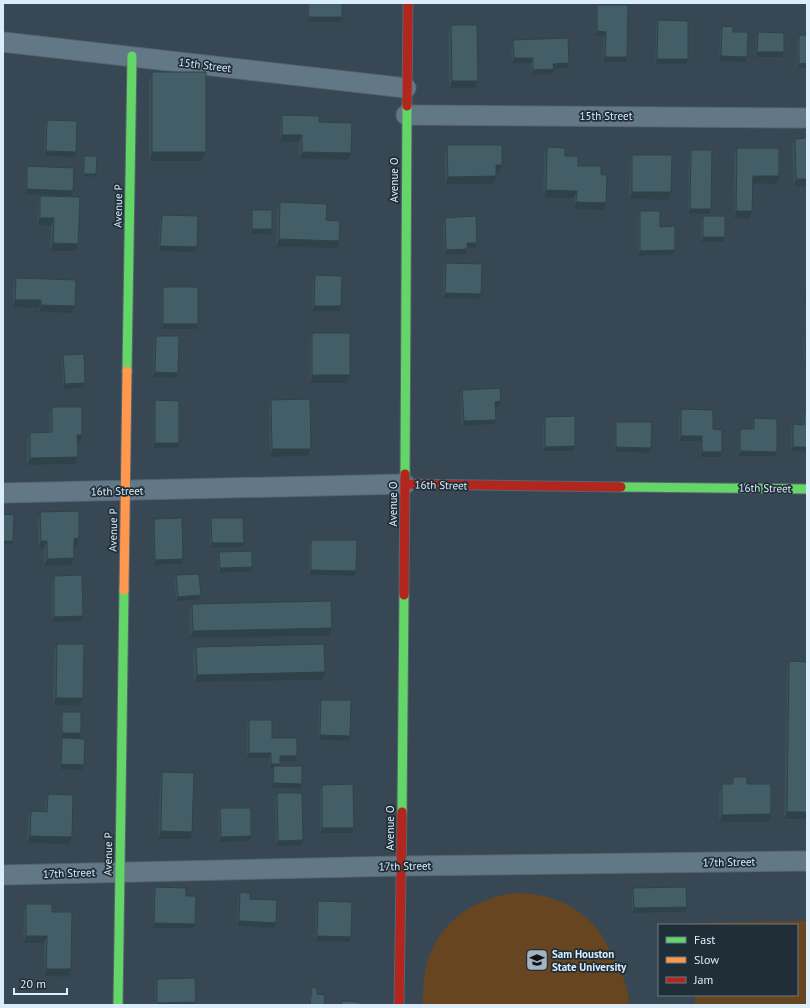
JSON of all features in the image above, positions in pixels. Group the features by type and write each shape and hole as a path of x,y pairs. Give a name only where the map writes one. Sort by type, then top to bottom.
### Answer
{"street":[{"name":"Avenue O","path":"399,1005 402,866 406,88 408,3"},
{"name":"15th Street","path":"3,42 406,88"},
{"name":"Avenue P","path":"118,1005 132,56"},
{"name":"15th Street","path":"406,115 807,118"},
{"name":"16th Street","path":"3,493 405,484 807,489"},
{"name":"17th Street","path":"3,875 402,866 807,861"}],"shaded area":[{"path":"516,893 540,895 563,903 584,916 593,924 603,937 622,975 628,992 629,1005 423,1005 427,962 442,932 467,910 482,902 498,896"},
{"path":"807,921 807,1005 695,1005 695,996 798,996 798,924 693,923"}],"building":[{"path":"309,3 342,3 342,17 308,17"},
{"path":"597,5 628,5 627,57 605,57 606,32 597,31"},
{"path":"658,20 688,21 688,59 657,59"},
{"path":"451,25 477,25 478,81 452,81"},
{"path":"722,26 733,27 733,32 748,32 747,57 721,56"},
{"path":"758,32 784,33 784,52 757,52"},
{"path":"799,35 807,35 807,63 799,64"},
{"path":"568,38 569,63 553,64 554,69 533,70 533,58 514,58 513,40"},
{"path":"152,72 206,72 206,152 152,152"},
{"path":"282,115 319,116 319,122 352,123 351,153 302,152 302,135 282,135"},
{"path":"47,120 77,121 76,152 46,151"},
{"path":"807,138 807,179 796,179 795,139"},
{"path":"447,145 502,145 502,165 496,165 496,176 448,177"},
{"path":"547,147 565,148 565,156 578,156 578,166 601,166 601,175 607,175 606,203 576,202 577,191 546,190"},
{"path":"737,148 779,148 779,176 753,176 752,211 736,211"},
{"path":"691,150 712,150 711,209 690,209"},
{"path":"632,155 672,155 671,192 632,192"},
{"path":"84,156 97,156 96,174 84,174"},
{"path":"27,166 74,168 73,191 27,189"},
{"path":"40,196 80,197 78,244 53,243 54,218 40,218"},
{"path":"280,202 327,204 326,220 340,221 339,241 279,239"},
{"path":"252,210 272,210 272,229 252,229"},
{"path":"640,211 660,211 660,227 675,226 675,250 640,251"},
{"path":"162,215 198,216 197,247 160,246"},
{"path":"476,216 477,243 467,243 467,249 446,250 445,218"},
{"path":"703,216 725,216 725,237 703,237"},
{"path":"446,263 482,264 481,294 445,293"},
{"path":"315,275 342,276 341,306 314,306"},
{"path":"16,278 76,280 75,306 41,305 41,300 15,300"},
{"path":"807,281 807,298 805,298"},
{"path":"163,287 198,287 198,324 163,324"},
{"path":"312,333 350,333 350,375 312,375"},
{"path":"805,335 807,335 807,359 806,359"},
{"path":"156,336 179,336 178,373 155,372"},
{"path":"84,354 85,383 65,384 63,355"},
{"path":"500,388 501,401 495,402 496,420 464,421 462,390"},
{"path":"310,399 311,449 272,449 271,400"},
{"path":"155,400 179,401 179,443 155,443"},
{"path":"52,407 82,407 82,435 77,435 78,457 30,458 30,433 52,432"},
{"path":"681,409 713,410 713,429 722,430 722,452 702,452 702,436 681,436"},
{"path":"805,410 807,410 807,447 793,447 793,424 804,425"},
{"path":"575,416 575,446 545,447 545,417"},
{"path":"754,418 777,419 777,452 740,451 740,429 754,429"},
{"path":"616,422 652,422 651,448 616,447"},
{"path":"79,511 79,538 74,539 74,558 47,559 47,541 41,541 40,512"},
{"path":"3,514 14,515 13,541 3,541"},
{"path":"182,518 183,559 155,560 154,519"},
{"path":"211,518 243,518 244,543 212,543"},
{"path":"311,540 357,540 356,571 311,570"},
{"path":"252,551 252,567 220,568 219,552"},
{"path":"199,574 201,595 178,597 176,575"},
{"path":"82,575 83,616 54,617 54,576"},
{"path":"331,601 332,628 193,631 192,604"},
{"path":"57,644 84,644 83,698 56,698"},
{"path":"324,644 325,672 197,675 196,647"},
{"path":"789,661 807,662 807,812 787,812"},
{"path":"321,700 351,700 350,736 320,735"},
{"path":"62,712 81,712 81,733 62,733"},
{"path":"249,720 272,720 272,738 297,738 297,756 280,756 280,764 271,764 271,753 249,753"},
{"path":"62,738 85,739 84,765 61,764"},
{"path":"274,766 302,766 302,784 273,783"},
{"path":"162,772 194,773 192,832 161,831"},
{"path":"733,777 747,777 747,784 771,784 771,814 722,815 722,784 733,784"},
{"path":"353,784 354,828 322,828 322,785"},
{"path":"277,793 302,793 303,840 278,841"},
{"path":"48,794 73,795 72,837 30,836 31,811 47,812"},
{"path":"220,808 251,808 251,836 221,837"},
{"path":"155,887 186,888 186,896 196,896 195,924 154,923"},
{"path":"686,887 687,907 634,908 633,888"},
{"path":"240,892 250,893 250,899 277,900 276,923 239,921"},
{"path":"318,901 352,902 351,937 317,936"},
{"path":"26,904 52,904 52,912 72,912 71,969 46,969 47,936 26,936"},
{"path":"195,978 196,1002 157,1003 157,979"},
{"path":"312,987 317,988 317,994 325,995 324,1005 310,1005"},
{"path":"342,1001 360,1002 360,1005 342,1005"}],"traffic: fast":[{"path":"127,371 132,56"},
{"path":"405,474 407,106"},
{"path":"621,487 807,489"},
{"path":"118,1005 124,590"},
{"path":"402,812 404,595"}],"traffic: slow":[{"path":"124,590 127,371"}],"traffic: jam":[{"path":"407,106 408,3"},
{"path":"404,595 405,474"},
{"path":"405,484 621,487"},
{"path":"399,1005 402,812"}],"place":[{"name":"Sam Houston State University","path":"537,960"}]}
